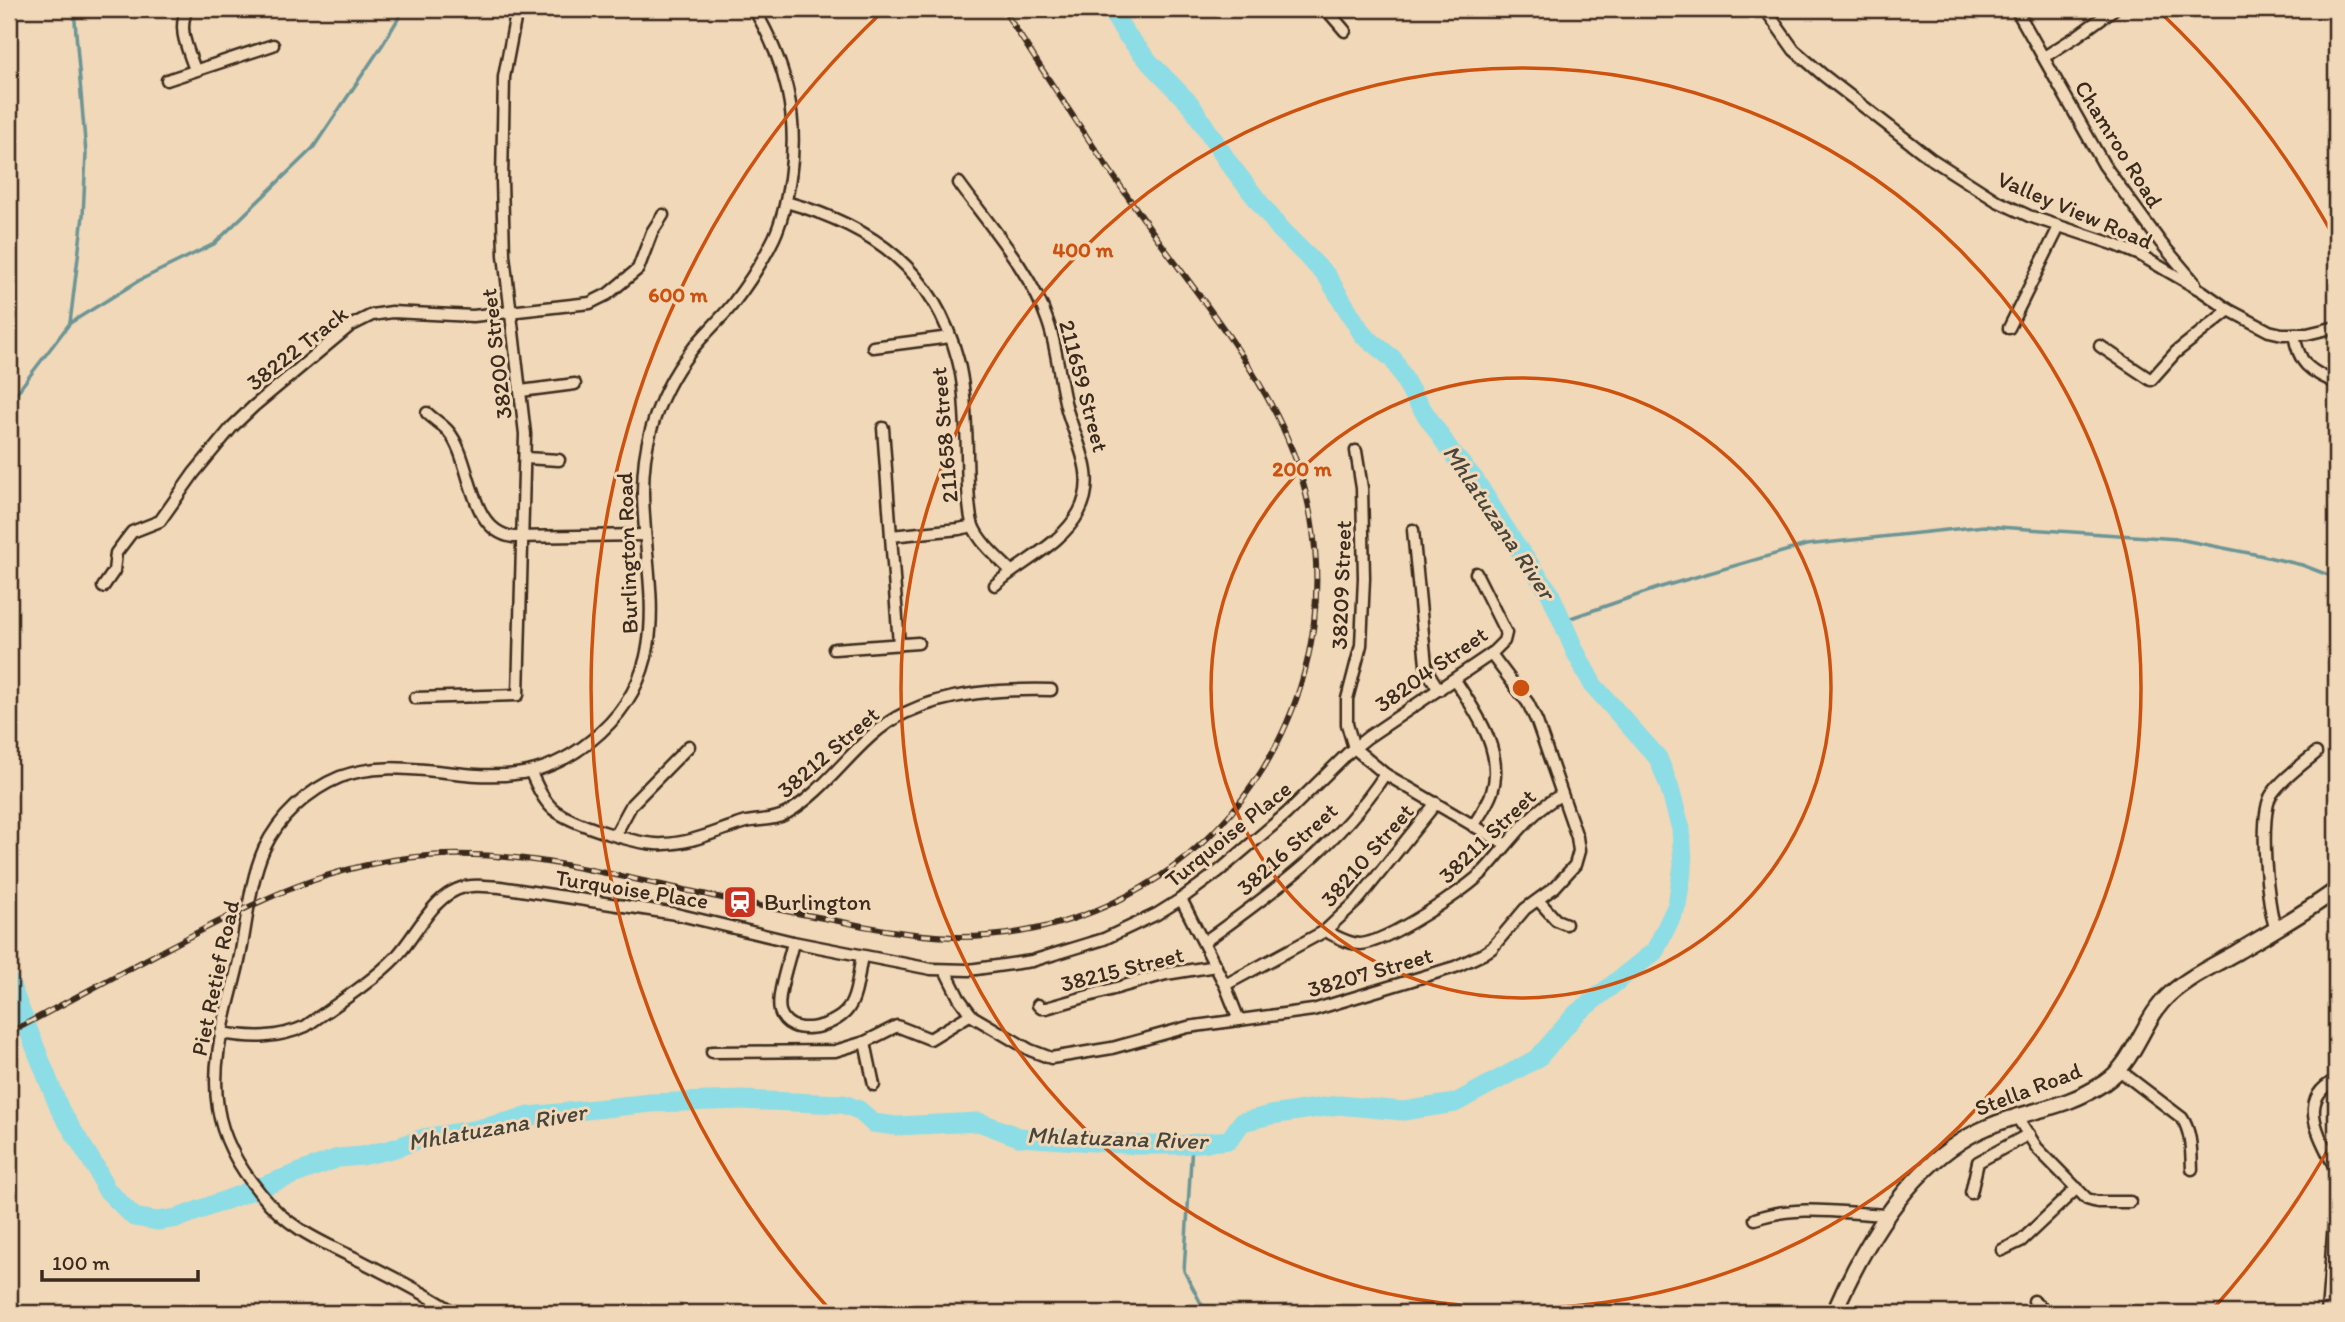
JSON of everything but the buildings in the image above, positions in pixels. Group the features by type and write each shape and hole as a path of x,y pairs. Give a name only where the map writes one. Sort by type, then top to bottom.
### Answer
{"main road":[{"name":"Stella Road","path":"1835,1313 1860,1256 1887,1215 1914,1183 1953,1147 1987,1127 2051,1108 2105,1083 2119,1070 2167,996 2336,890"}],"street":[{"path":"187,9 181,21 195,70"},
{"name":"38200 Street","path":"415,698 518,695 525,458 521,391 502,220 504,77 517,9"},
{"name":"Burlington Road","path":"342,776 386,767 479,775 531,773 567,757 604,730 624,706 634,688 647,658 651,634 652,607 642,503 642,470 652,427 665,392 691,351 748,283 775,236 786,202 793,158 791,107 779,57 754,9"},
{"path":"1326,9 1345,31"},
{"name":"Valley View Road","path":"1765,9 1794,50 1930,158 1997,201 2029,216 2140,255 2229,310 2269,331 2294,334 2320,332 2336,327"},
{"name":"Chamroo Road","path":"2016,9 2104,165 2161,243 2202,291"},
{"path":"2043,57 2114,9"},
{"path":"167,80 273,45"},
{"name":"211659 Street","path":"959,183 1017,264 1048,319 1068,413 1087,468 1084,498 1071,524 995,585"},
{"name":"211658 Street","path":"786,202 838,219 863,231 890,250 920,281 937,309 958,359 963,388 973,526 1011,571"},
{"name":"38222 Track","path":"103,587 114,571 116,553 132,532 160,521 194,473 232,427 350,326 372,316 392,312 473,316 590,303 621,285 638,268 652,232 663,215"},
{"path":"2009,328 2059,227"},
{"path":"2100,346 2151,380 2176,352 2229,310"},
{"path":"2294,334 2301,360 2308,368 2336,383"},
{"path":"873,347 950,337"},
{"path":"521,391 575,384"},
{"path":"427,413 448,431 464,464 478,506 491,527 504,535 645,535"},
{"path":"883,428 899,645"},
{"name":"38209 Street","path":"1354,748 1347,724 1347,699 1361,645 1364,579 1363,499 1356,451"},
{"path":"525,458 559,460"},
{"path":"891,536 973,526"},
{"path":"1413,530 1426,666 1439,690"},
{"name":"38204 Street","path":"1354,748 1387,723 1455,680 1504,641 1506,633 1476,573"},
{"path":"834,649 918,643"},
{"name":"38207 Street","path":"945,970 959,998 980,1023 1030,1050 1051,1058 1112,1048 1188,1027 1330,1006 1465,963 1492,948 1525,909 1562,880 1578,858 1579,844 1528,703 1491,654"},
{"path":"1455,680 1488,735 1492,751 1492,791 1473,825"},
{"name":"38212 Street","path":"531,773 552,808 615,835 646,844 663,845 701,838 749,821 779,817 788,813 825,783 883,726 929,703 979,693 1051,690"},
{"path":"615,835 623,816 632,804 689,746"},
{"path":"1354,748 1385,774 1505,844"},
{"name":"Turquoise Place","path":"221,1032 268,1037 306,1026 393,960 442,899 463,887 477,885 676,914 862,957 945,970 1017,965 1080,948 1131,927 1181,899 1219,871 1276,822 1354,748"},
{"path":"2276,930 2271,915 2268,885 2267,806 2273,793 2316,752"},
{"name":"38216 Street","path":"1204,942 1270,894 1320,852 1347,824 1385,774"},
{"name":"Piet Retief Road","path":"342,776 317,790 289,812 264,849 256,874 239,963 216,1059 215,1087 222,1127 245,1173 270,1205 314,1240 429,1296 455,1313"},
{"name":"38211 Street","path":"1325,931 1354,943 1368,943 1455,896 1485,869 1505,844 1545,805 1562,795"},
{"name":"38210 Street","path":"1225,985 1325,931 1358,900 1436,803"},
{"path":"1181,899 1216,966 1239,1020"},
{"path":"1538,900 1556,920 1566,925"},
{"path":"793,942 779,1004 785,1019 794,1026 817,1028 848,1009 862,957"},
{"name":"38215 Street","path":"1038,1005 1041,1009 1046,1008 1166,974 1216,966"},
{"path":"712,1052 835,1051 865,1042 897,1026 930,1039 971,1014"},
{"path":"865,1042 874,1085"},
{"path":"2119,1070 2182,1118 2190,1139 2192,1169"},
{"path":"2336,1080 2324,1087 2313,1112 2321,1139 2336,1170"},
{"path":"2017,1117 2037,1148 2092,1201 2130,1202"},
{"path":"1971,1193 1978,1162 2029,1135"},
{"path":"2002,1250 2018,1244 2077,1188"},
{"path":"2327,1313 2336,1196"},
{"path":"1755,1219 1772,1212 1793,1211 1887,1215"},
{"path":"2034,1301 2048,1313"}],"waterway":[{"path":"70,323 83,216 86,154 74,9"},
{"path":"9,403 70,323 140,280 214,244 313,148 404,9"},
{"name":"Mhlatuzana River","path":"9,981 60,1110 106,1189 134,1217 157,1221 178,1218 338,1158 362,1156 424,1138 474,1130 530,1116 651,1103 740,1100 843,1104 859,1110 873,1123 896,1126 979,1122 1019,1137 1179,1145 1229,1140 1242,1122 1271,1115 1338,1105 1403,1111 1455,1103 1538,1058 1576,1014 1655,951 1677,905 1683,865 1681,829 1658,758 1593,685 1550,593 1475,480 1452,453 1414,397 1393,359 1363,335 1327,276 1280,229 1228,162 1191,105 1151,64 1126,34 1110,9"},
{"path":"1562,621 1661,587 1806,545 1984,526 2178,539 2302,565 2336,578"},
{"path":"1192,1144 1184,1271 1206,1313"}],"railway":[{"path":"9,1033 197,932 260,902 324,877 391,860 455,855 511,857 593,870 872,928 955,937 994,935 1071,920 1107,906 1141,888 1174,867 1204,842 1231,813 1263,769 1287,722 1304,673 1314,622 1316,569 1311,517 1298,466 1277,416 1250,368 1114,176 1003,9"}],"place":[{"name":"Burlington","path":"740,902"}]}
